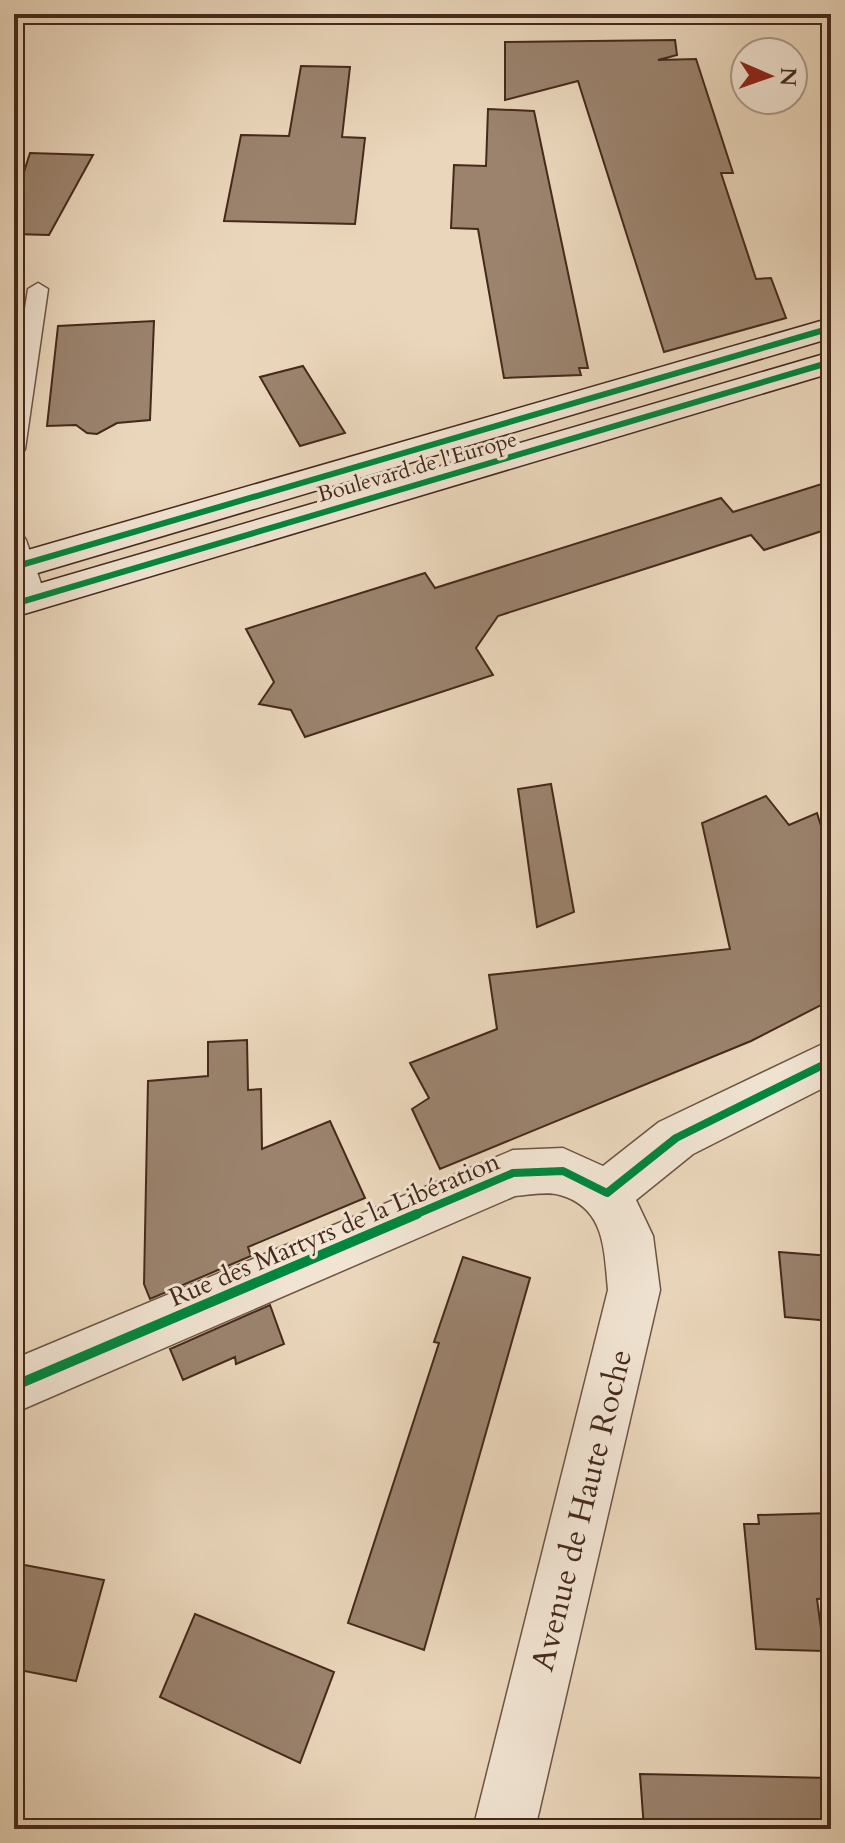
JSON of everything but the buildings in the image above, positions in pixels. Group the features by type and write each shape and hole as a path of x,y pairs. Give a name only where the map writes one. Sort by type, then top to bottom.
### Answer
{"main road":[{"name":"Boulevard de l'Europe","path":"16,557 831,328"},
{"name":"Boulevard de l'Europe","path":"24,601 831,362"},
{"path":"607,1193 676,1138 831,1061"},
{"name":"Rue des Martyrs de la Libération","path":"14,1386 513,1173 563,1171 607,1193"},
{"name":"Avenue de Haute Roche","path":"504,1829 634,1290 628,1236 607,1193"}],"lane":[{"path":"14,449 38,289"},
{"path":"16,557 24,601"}],"cycle path":[{"path":"14,567 831,328"},
{"path":"14,604 831,362"},
{"path":"14,1386 513,1173 563,1171 607,1193 676,1138 831,1061"}]}
